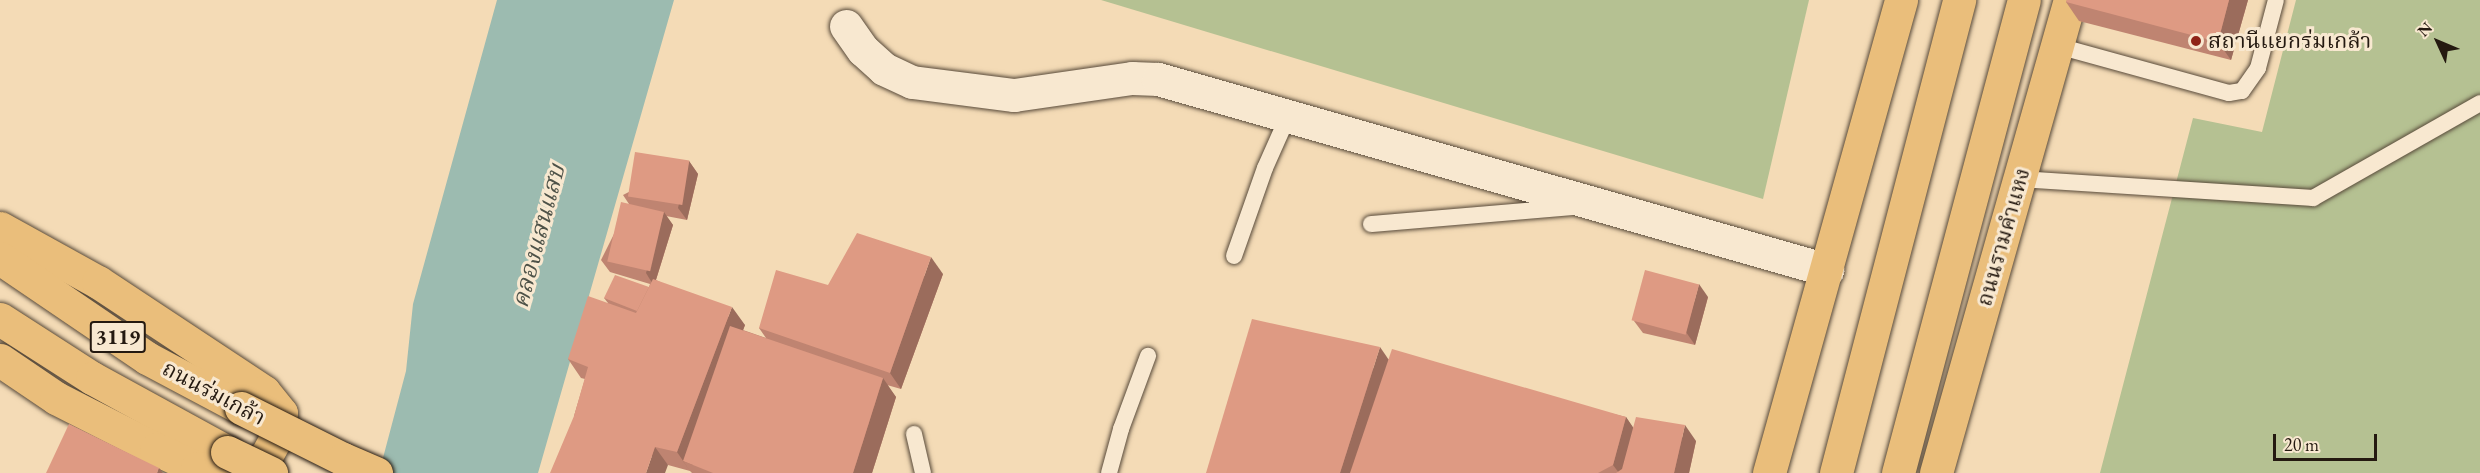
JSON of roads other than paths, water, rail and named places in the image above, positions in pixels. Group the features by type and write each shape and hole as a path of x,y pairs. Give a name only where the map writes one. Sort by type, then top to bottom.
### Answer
{"main road":[{"path":"1769,473 1901,0"},
{"path":"1836,473 1959,0"},
{"name":"ถนนรามคำแหง","path":"1898,473 2024,0"},
{"name":"ถนนรามคำแหง","path":"1936,473 2070,0"},
{"path":"0,228 98,282 264,392 281,413 276,438 262,464 196,468 56,398 0,360"},
{"name":"ถนนร่มเกล้า","path":"0,258 147,358 241,408 376,473"},
{"name":"ถนนร่มเกล้า","path":"0,319 231,466 271,473"}],"street":[{"path":"846,26 863,50 884,69 912,82 1014,95 1132,78 1158,79 1289,114 1827,270"}],"lane":[{"path":"2058,46 2229,93 2242,91 2258,68 2276,0"},
{"path":"2020,179 2313,198 2480,104"},
{"path":"1234,256 1265,168 1289,114"},
{"path":"1371,224 1598,205"},
{"path":"1109,473 1121,429 1148,356"},
{"path":"914,434 923,473"}],"water":[{"name":"คลองแสนแสบ","path":"497,0 674,0 538,473 379,473 406,371 413,304"}],"place":[{"name":"สถานีแยกร่มเกล้า","path":"2196,41"}]}
